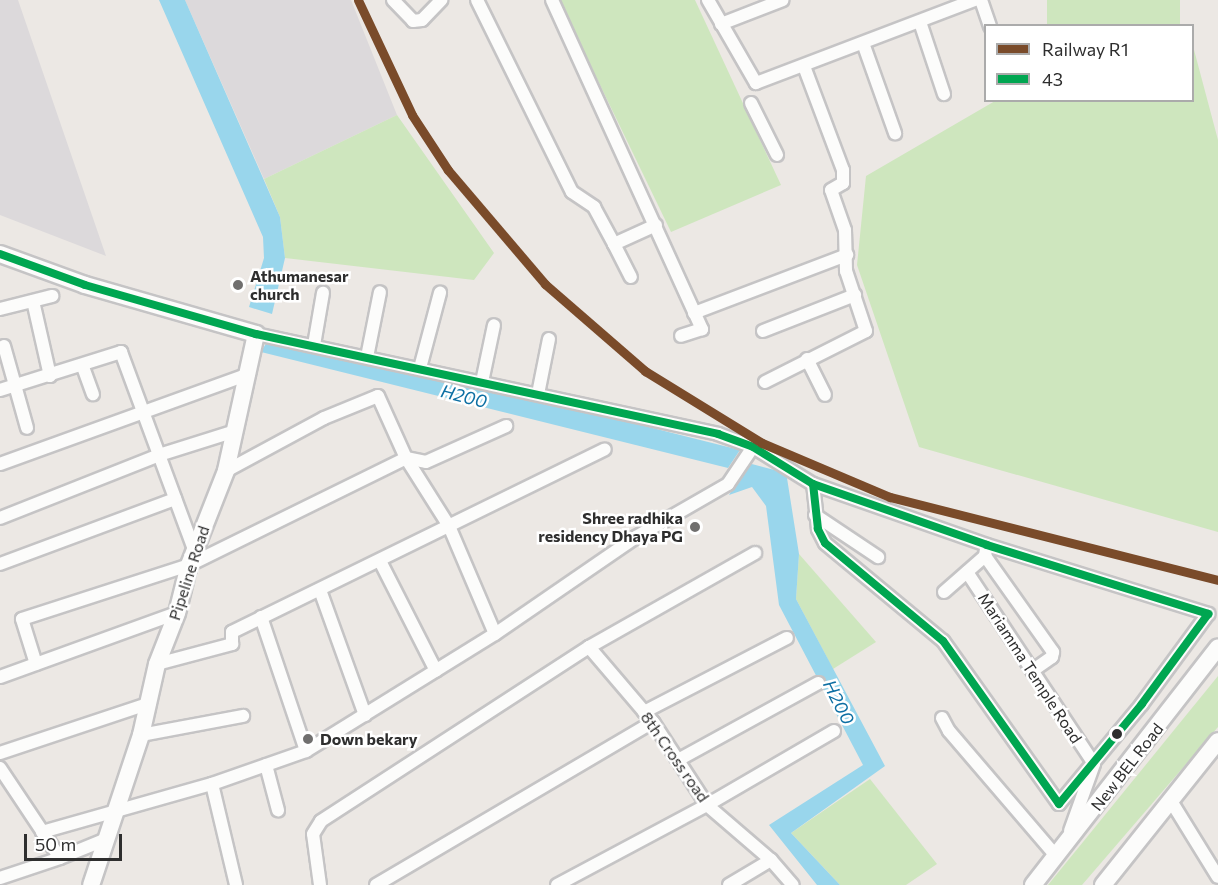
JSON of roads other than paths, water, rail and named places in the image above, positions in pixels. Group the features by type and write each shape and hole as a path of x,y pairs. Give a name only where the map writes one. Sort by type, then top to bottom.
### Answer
{"street":[{"path":"393,0 413,21 422,20 441,0"},
{"path":"477,0 572,192 594,207 631,277"},
{"path":"552,0 702,329 681,336"},
{"path":"708,0 756,83 975,0"},
{"path":"721,24 783,0"},
{"path":"981,0 989,24"},
{"path":"920,22 944,94"},
{"path":"863,43 895,133"},
{"path":"765,382 866,331 846,271 845,230 831,190 843,183 843,170 804,66"},
{"path":"751,103 777,155"},
{"path":"614,244 656,225"},
{"path":"0,254 86,285 256,334 718,434 753,447 813,484 986,550 1208,614 1094,764 1059,804 943,641 825,543 815,515 813,484"},
{"path":"694,313 847,255"},
{"path":"367,357 380,292"},
{"path":"314,345 323,293"},
{"path":"420,368 440,293"},
{"path":"763,331 855,295"},
{"path":"0,309 52,296"},
{"path":"33,301 50,376"},
{"path":"482,382 494,325"},
{"name":"Pipeline Road","path":"104,840 117,811 141,735 157,664 177,613 192,557 226,471 256,334"},
{"path":"538,394 549,339"},
{"path":"4,346 27,428"},
{"path":"0,390 83,367 121,352 175,499 192,557"},
{"path":"807,359 825,395"},
{"path":"83,367 93,394"},
{"path":"0,464 249,374"},
{"path":"226,471 324,418 378,396 406,458 449,526 495,634"},
{"path":"36,664 22,619 192,557 406,458 426,462 506,426"},
{"path":"0,518 159,455 235,431"},
{"path":"42,831 212,784 306,751 495,634 636,537 728,484 753,447"},
{"path":"157,664 232,644 232,632 605,449"},
{"path":"0,564 175,499"},
{"path":"815,515 878,557"},
{"path":"944,592 967,572 986,550"},
{"path":"986,550 1053,652 1052,657 1032,671"},
{"path":"320,885 313,834 321,821 589,647 755,553"},
{"path":"380,561 436,671"},
{"name":"Mariamma Temple Road","path":"967,572 1094,764"},
{"path":"320,590 365,715"},
{"path":"0,677 177,613"},
{"path":"261,617 306,751"},
{"path":"644,712 787,638"},
{"name":"8th Cross road","path":"589,647 653,722 707,805 771,860 793,885"},
{"name":"New BEL Road","path":"1033,885 1218,647"},
{"path":"678,760 818,683"},
{"path":"0,753 150,703"},
{"path":"141,735 243,716"},
{"path":"942,718 949,731 1061,850 1094,764"},
{"path":"376,885 653,722"},
{"path":"557,885 707,805 834,731"},
{"path":"1103,885 1218,741"},
{"path":"266,765 278,810"},
{"path":"0,768 60,858"},
{"path":"212,784 236,885"},
{"path":"1171,801 1218,877"},
{"path":"0,878 60,858 104,840"},
{"path":"91,885 104,840"},
{"path":"729,885 771,860"}],"water":[{"path":"159,0 185,0 280,217 285,258 272,314 249,307 264,258 263,237"},
{"name":"H200","path":"268,340 573,408 740,450 728,468 261,352"},
{"name":"H200","path":"748,463 790,474 787,478 799,554 796,599 885,766 791,833 840,885 817,885 769,825 863,765 779,605 766,506 752,487 729,495"}],"rail line":[{"name":"R1","path":"358,0 412,115 448,170 545,284 645,371 762,443 890,497 1218,580"}],"place":[{"name":"Athumanesar church","path":"238,285"},
{"name":"Shree radhika residency Dhaya PG","path":"695,527"},
{"name":"Down bekary","path":"308,739"}]}
